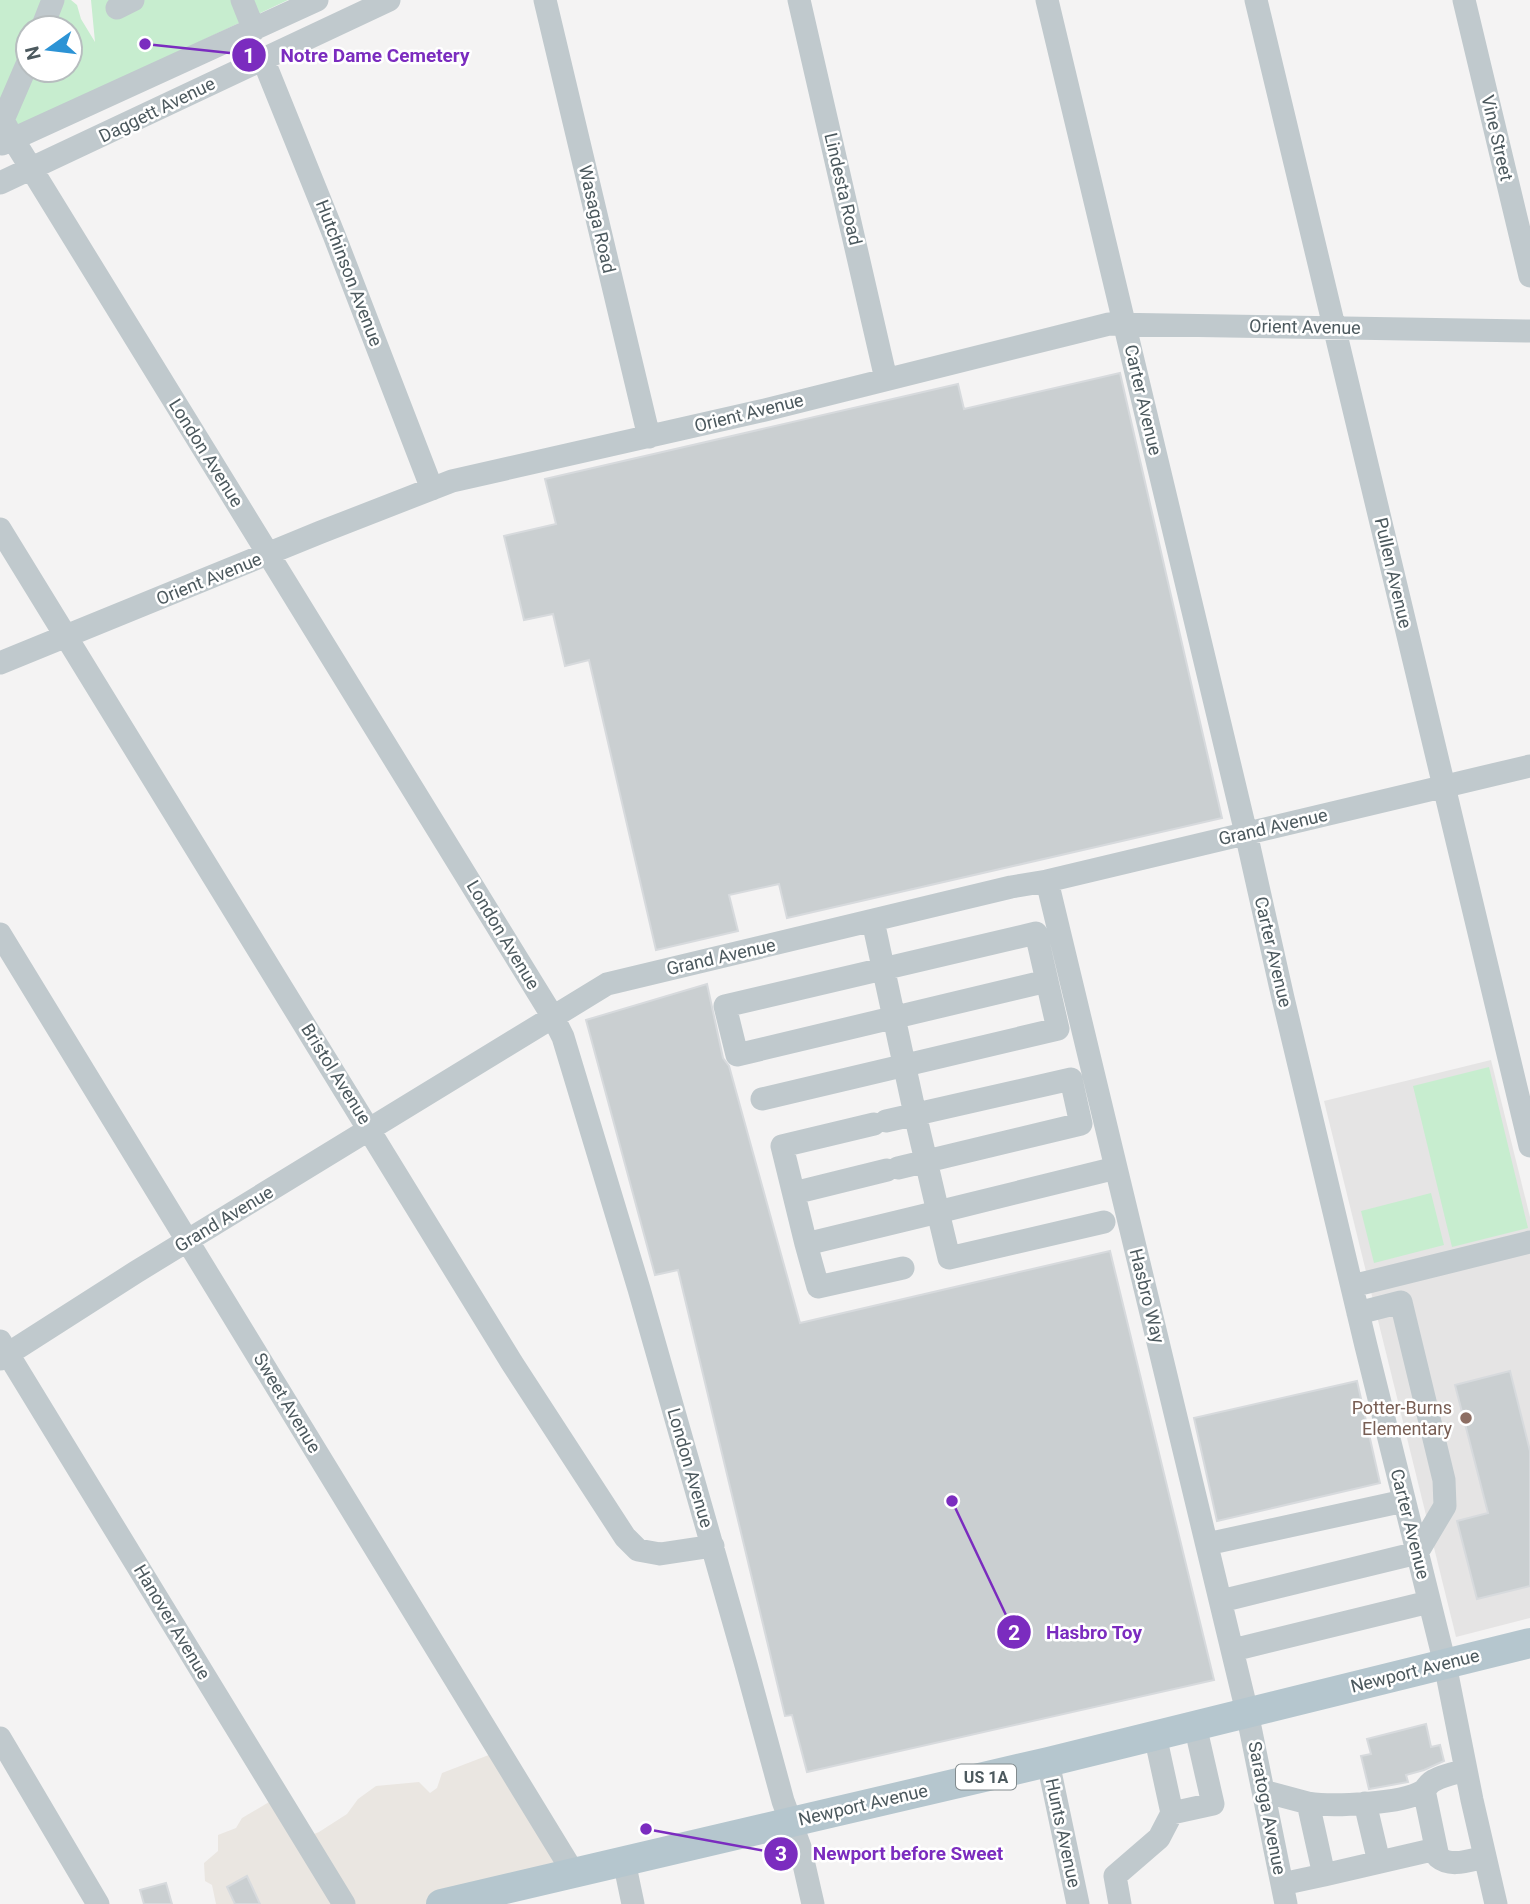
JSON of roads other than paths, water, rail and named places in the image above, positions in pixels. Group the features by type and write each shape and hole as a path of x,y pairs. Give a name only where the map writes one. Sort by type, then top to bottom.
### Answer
{"main road":[{"name":"Newport Avenue","path":"451,1903 573,1872 1048,1762 1530,1643"}],"street":[{"path":"242,0 254,30"},
{"name":"Daggett Avenue","path":"7,142 317,0"},
{"name":"Daggett Avenue","path":"0,184 389,0"},
{"name":"Wasaga Road","path":"545,0 649,437"},
{"name":"Lindesta Road","path":"799,0 886,379"},
{"name":"Carter Avenue","path":"1047,0 1358,1314 1445,1664 1496,1904"},
{"name":"Pullen Avenue","path":"1255,0 1530,1146"},
{"name":"Vine Street","path":"1464,0 1530,276"},
{"name":"Hutchinson Avenue","path":"263,59 432,489"},
{"path":"7,142 4,120 19,84"},
{"name":"London Avenue","path":"7,142 32,169 563,1037 639,1289 783,1801 800,1847 813,1904"},
{"name":"Orient Avenue","path":"0,663 452,481 649,437 1109,324 1530,331"},
{"name":"Bristol Avenue","path":"0,529 512,1363 625,1537 638,1550 660,1554 713,1546"},
{"name":"Grand Avenue","path":"3,1351 607,984 1530,766"},
{"name":"Hasbro Way","path":"1047,881 1248,1712"},
{"path":"873,921 949,1258 1104,1222"},
{"path":"762,1098 1058,1029 1048,981 1036,933 725,1006 737,1055 1048,981"},
{"name":"Sweet Avenue","path":"0,934 573,1872"},
{"path":"794,1193 1081,1124 1070,1079 782,1146 806,1244 818,1287 903,1268"},
{"path":"806,1244 1116,1168"},
{"path":"1352,1286 1530,1242"},
{"path":"1221,1601 1417,1553 1445,1506 1444,1480 1401,1302 1358,1314"},
{"name":"Hanover Avenue","path":"3,1351 344,1904"},
{"path":"1207,1544 1404,1501"},
{"path":"1233,1650 1429,1602"},
{"name":"Saratoga Avenue","path":"1248,1712 1284,1894"},
{"path":"1172,1813 1213,1804 1195,1725"},
{"path":"1120,1904 1115,1876 1159,1838 1172,1813 1155,1735"},
{"path":"0,1738 98,1904"},
{"name":"Hunts Avenue","path":"1048,1762 1078,1904"},
{"path":"1263,1791 1323,1805 1387,1801 1424,1790 1435,1780 1466,1770"},
{"path":"1424,1790 1438,1857 1448,1863 1485,1857"},
{"path":"1308,1803 1324,1875"},
{"path":"1365,1803 1379,1862"},
{"path":"1284,1894 1324,1875 1436,1849"},
{"path":"624,1861 633,1904"}],"place":[{"name":"Notre Dame Cemetery","path":"145,44"},
{"name":"Potter-Burns Elementary","path":"1466,1418"},
{"name":"Hasbro Toy","path":"952,1501"},
{"name":"Newport before Sweet","path":"646,1829"}]}
